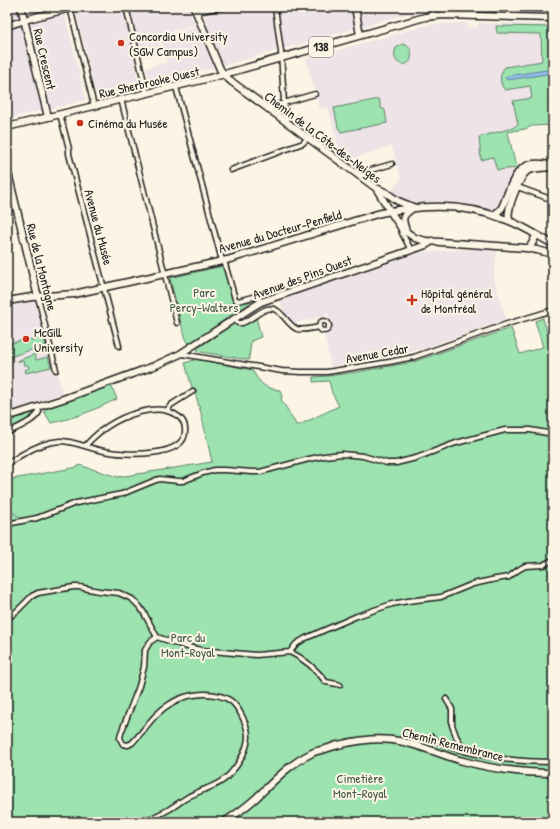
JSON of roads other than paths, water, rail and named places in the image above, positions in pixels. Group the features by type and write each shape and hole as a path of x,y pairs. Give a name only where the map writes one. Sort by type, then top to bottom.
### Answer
{"main road":[{"name":"Rue Crescent","path":"21,7 48,117"},
{"path":"7,26 72,7"},
{"path":"355,7 360,35"},
{"path":"432,7 433,16"},
{"path":"195,9 220,69 224,75"},
{"name":"Rue Sherbrooke Ouest","path":"7,127 224,75 360,35 433,16 446,15 553,18"},
{"name":"Chemin de la Côte-des-Neiges","path":"224,75 376,188 399,225 406,232 426,241 529,248 553,254"},
{"path":"509,221 508,213 517,173 528,166 541,163 553,166"},
{"name":"Rue de la Montagne","path":"7,169 38,297"},
{"path":"494,215 502,207 514,186"},
{"path":"376,188 385,192 396,200 414,208"},
{"name":"Avenue du Docteur-Penfield","path":"7,301 71,294 104,288 223,261 389,210 437,206 467,209 494,215 509,221 553,244"},
{"path":"406,232 403,217 414,208"},
{"path":"529,248 536,235"},
{"name":"Avenue des Pins Ouest","path":"7,417 66,398 154,366 194,349 234,319 261,302 426,245 432,241"},
{"name":"Chemin Remembrance","path":"321,750 348,742 385,739 398,741 464,761 487,766 511,770 553,773"},
{"path":"224,822 250,804 287,769 311,753 321,750"},
{"path":"228,822 253,804 287,771 321,750"}],"street":[{"path":"72,7 94,106"},
{"path":"126,7 147,94"},
{"path":"195,9 202,10 222,7"},
{"path":"275,7 284,102 288,123"},
{"path":"508,7 509,17"},
{"path":"176,87 221,257 225,264 235,300 238,301 257,296 261,302"},
{"path":"269,109 284,102 315,94"},
{"path":"121,100 177,323"},
{"name":"Avenue du Musée","path":"60,114 119,346"},
{"path":"231,170 303,143 308,138"},
{"path":"360,176 364,172 392,164"},
{"path":"514,186 553,200"},
{"name":"Chemin de la Côte-des-Neiges","path":"399,225 411,250"},
{"name":"Rue de la Montagne","path":"38,297 56,370"},
{"path":"234,319 238,323 242,323 264,310 271,309 276,310 298,329 304,330 319,327"},
{"name":"Avenue Cedar","path":"182,354 285,371 334,371 414,357 503,325 553,310"},
{"path":"194,349 198,356"},
{"path":"167,410 171,405 193,391"},
{"path":"7,433 36,417 39,412 38,407"},
{"path":"7,463 44,444 64,441 106,452 134,454 160,451 180,444 184,439 185,426 180,418 167,410 161,409 135,413 120,419 102,430 85,446"},
{"path":"7,524 37,518 76,503 122,494 156,480 183,481 212,470 260,472 309,459 342,454 363,456 392,464 416,458 456,443 501,431 530,430 553,434"},
{"path":"290,652 296,644 306,638 385,606 401,602 441,597 473,584 509,577 525,566 543,565 553,560"},
{"path":"7,619 32,596 38,593 74,587 119,593 132,599 140,607 157,637 201,650 256,654 290,652 310,664 317,670 326,682 340,686"},
{"path":"140,822 163,813 187,797 224,780 238,764 245,750 248,739 248,731 245,722 231,702 216,696 195,695 180,699 170,704 151,721 132,743 128,745 123,744 120,738 121,733 139,686 144,667 146,650 150,642 157,637"},
{"path":"446,699 452,709 452,725 454,732 464,747 476,754"},
{"path":"432,737 438,742 476,754 504,759 553,762"}],"water":[{"path":"553,69 553,73 508,80 505,78 507,76"}],"waterway":[{"path":"7,508 19,517"}],"place":[{"name":"Concordia University (SGW Campus)","path":"121,43"},
{"name":"Cinéma du Musée","path":"80,123"},
{"name":"Hôpital général de Montréal","path":"412,300"},
{"name":"McGill University","path":"26,339"}],"park label":[{"name":"Parc Percy-Walters","path":"204,300"},
{"name":"Parc du Mont-Royal","path":"188,644"},
{"name":"Cimetière Mont-Royal","path":"360,786"}]}
